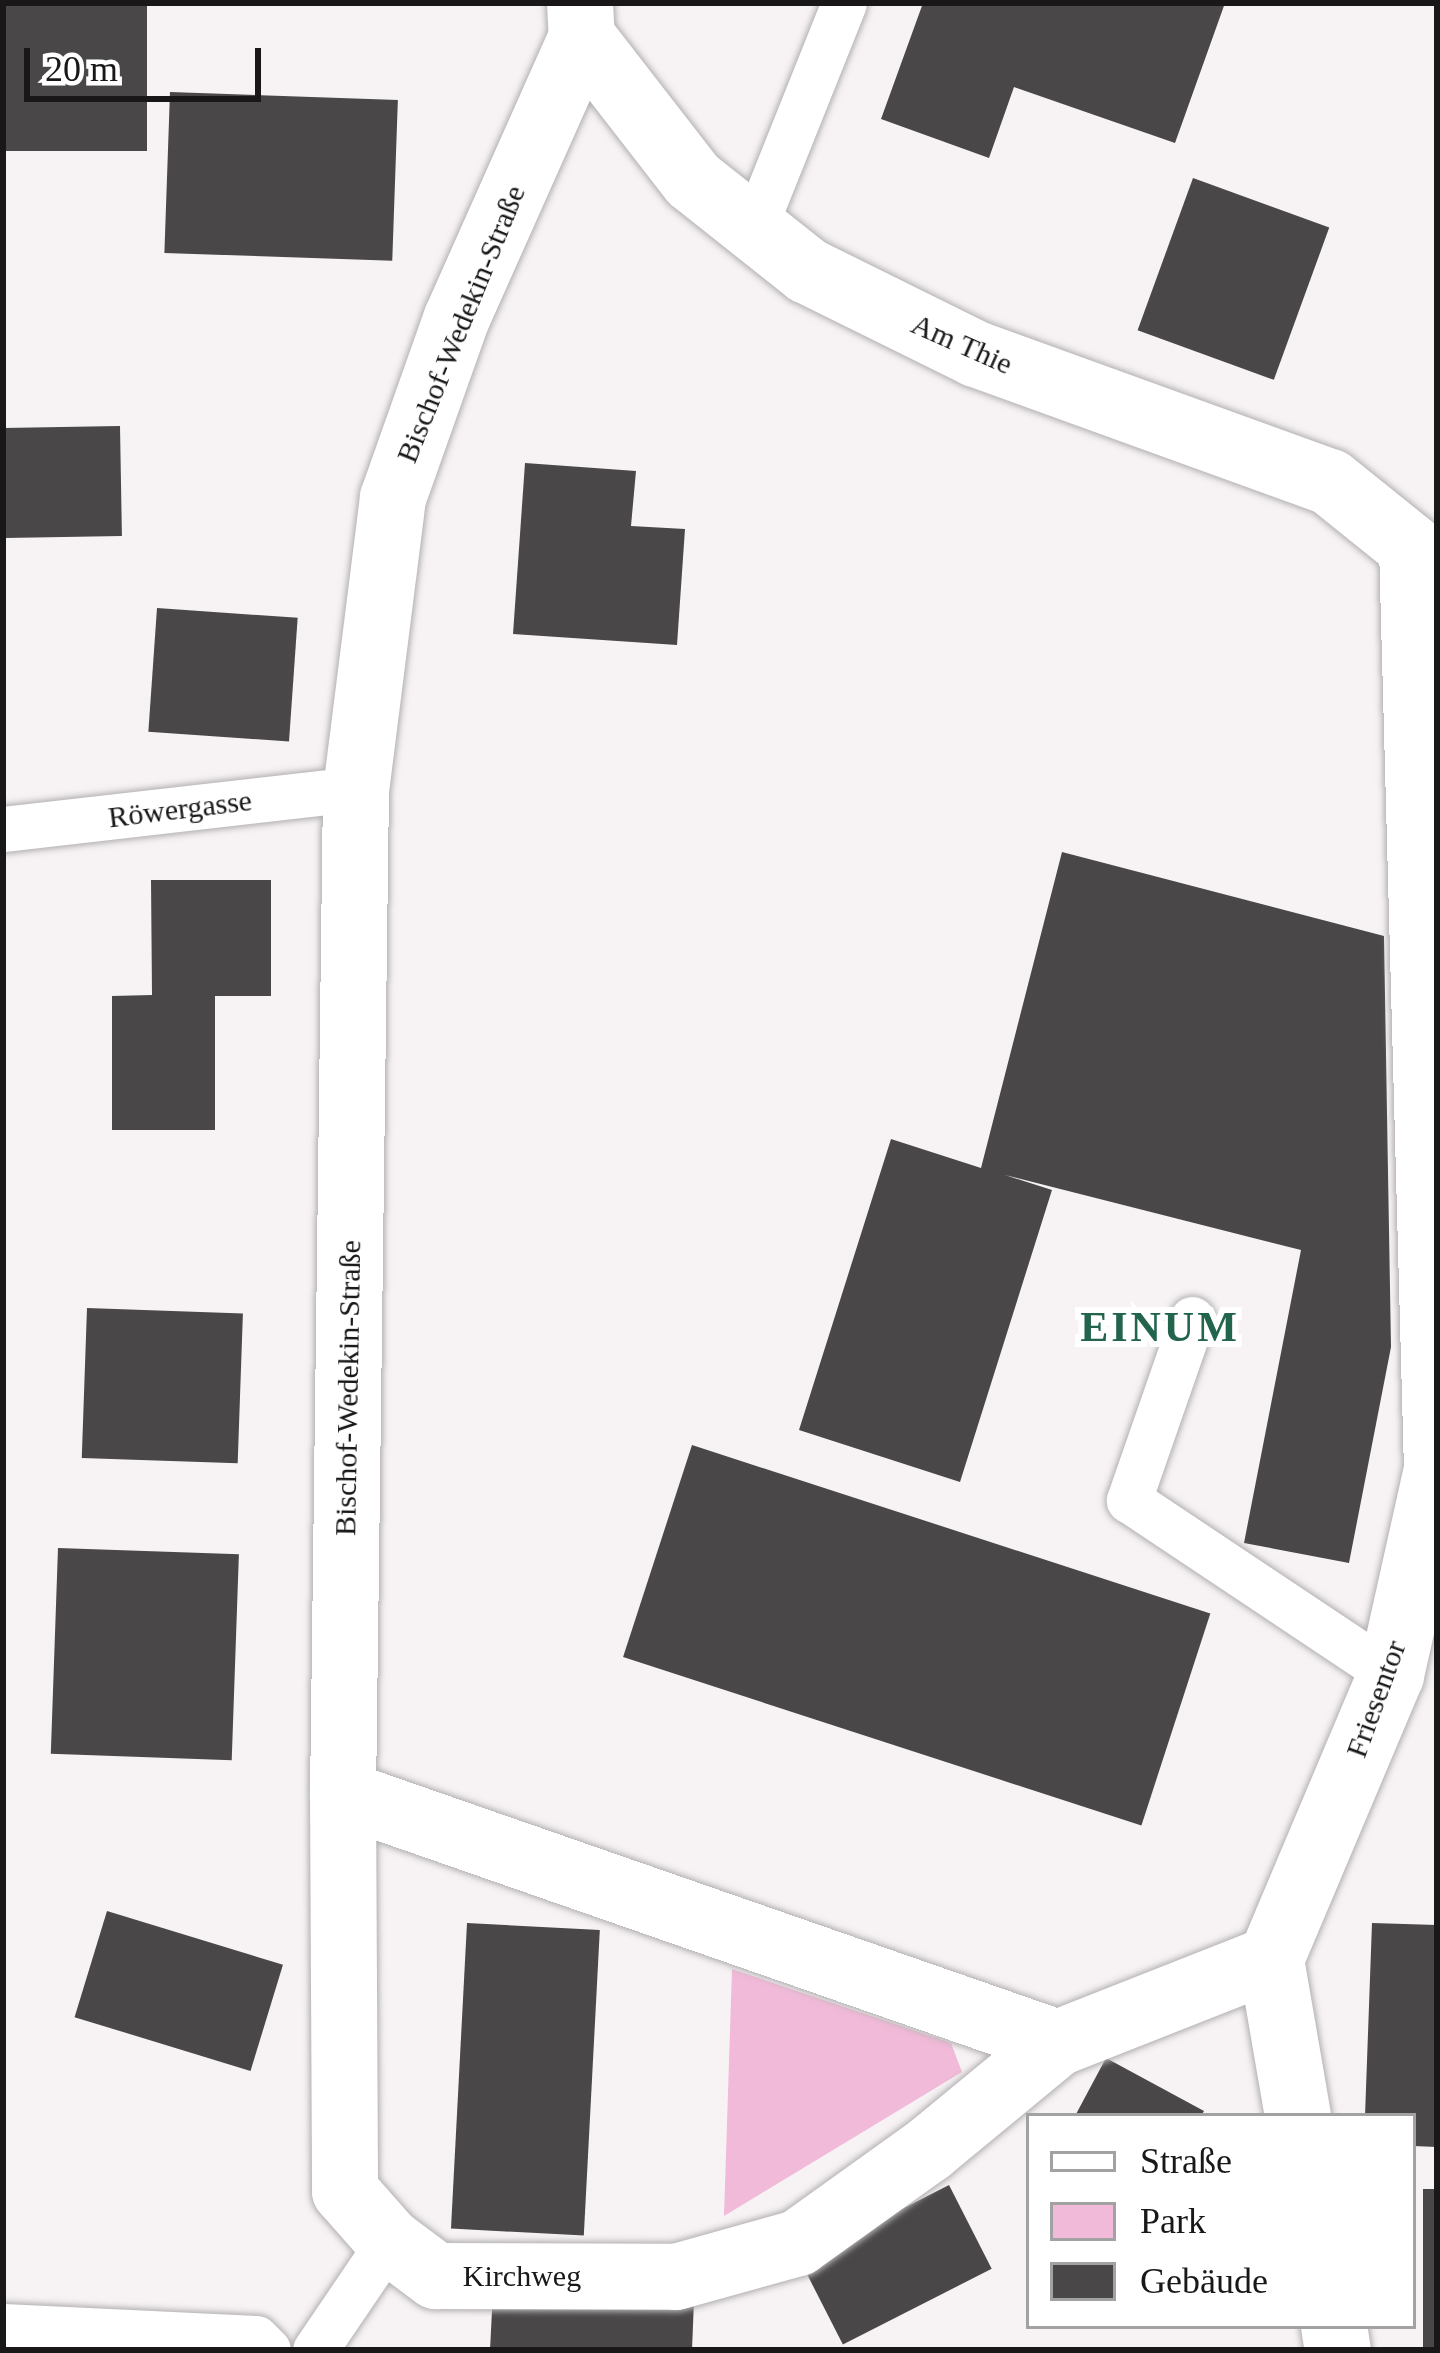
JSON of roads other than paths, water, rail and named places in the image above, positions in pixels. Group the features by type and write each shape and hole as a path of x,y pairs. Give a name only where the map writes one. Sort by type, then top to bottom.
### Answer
{"street":[{"name":"Am Thie","path":"581,20 693,180 808,271 976,354 1330,482 1425,540"},
{"name":"Bischof-Wedekin-Straße","path":"343,1794 356,789 393,498 456,320 581,20"},
{"name":"Friesentor","path":"1271,1959 1391,1675 1437,1470 1425,540"},
{"path":"343,1794 1058,2043 1271,1959 1297,2113"},
{"name":"Kirchweg","path":"343,1794 345,2191 389,2242 436,2276 676,2277 798,2243 928,2150 1058,2043"}],"lane":[{"path":"754,228 844,3"},
{"name":"Röwergasse","path":"3,830 356,789"},
{"path":"1192,1319 1129,1500 1391,1675"},
{"path":"315,2350 389,2242"},
{"path":"3,2326 256,2338 268,2350"}],"district":[{"name":"EINUM","path":"1160,1327"}]}
